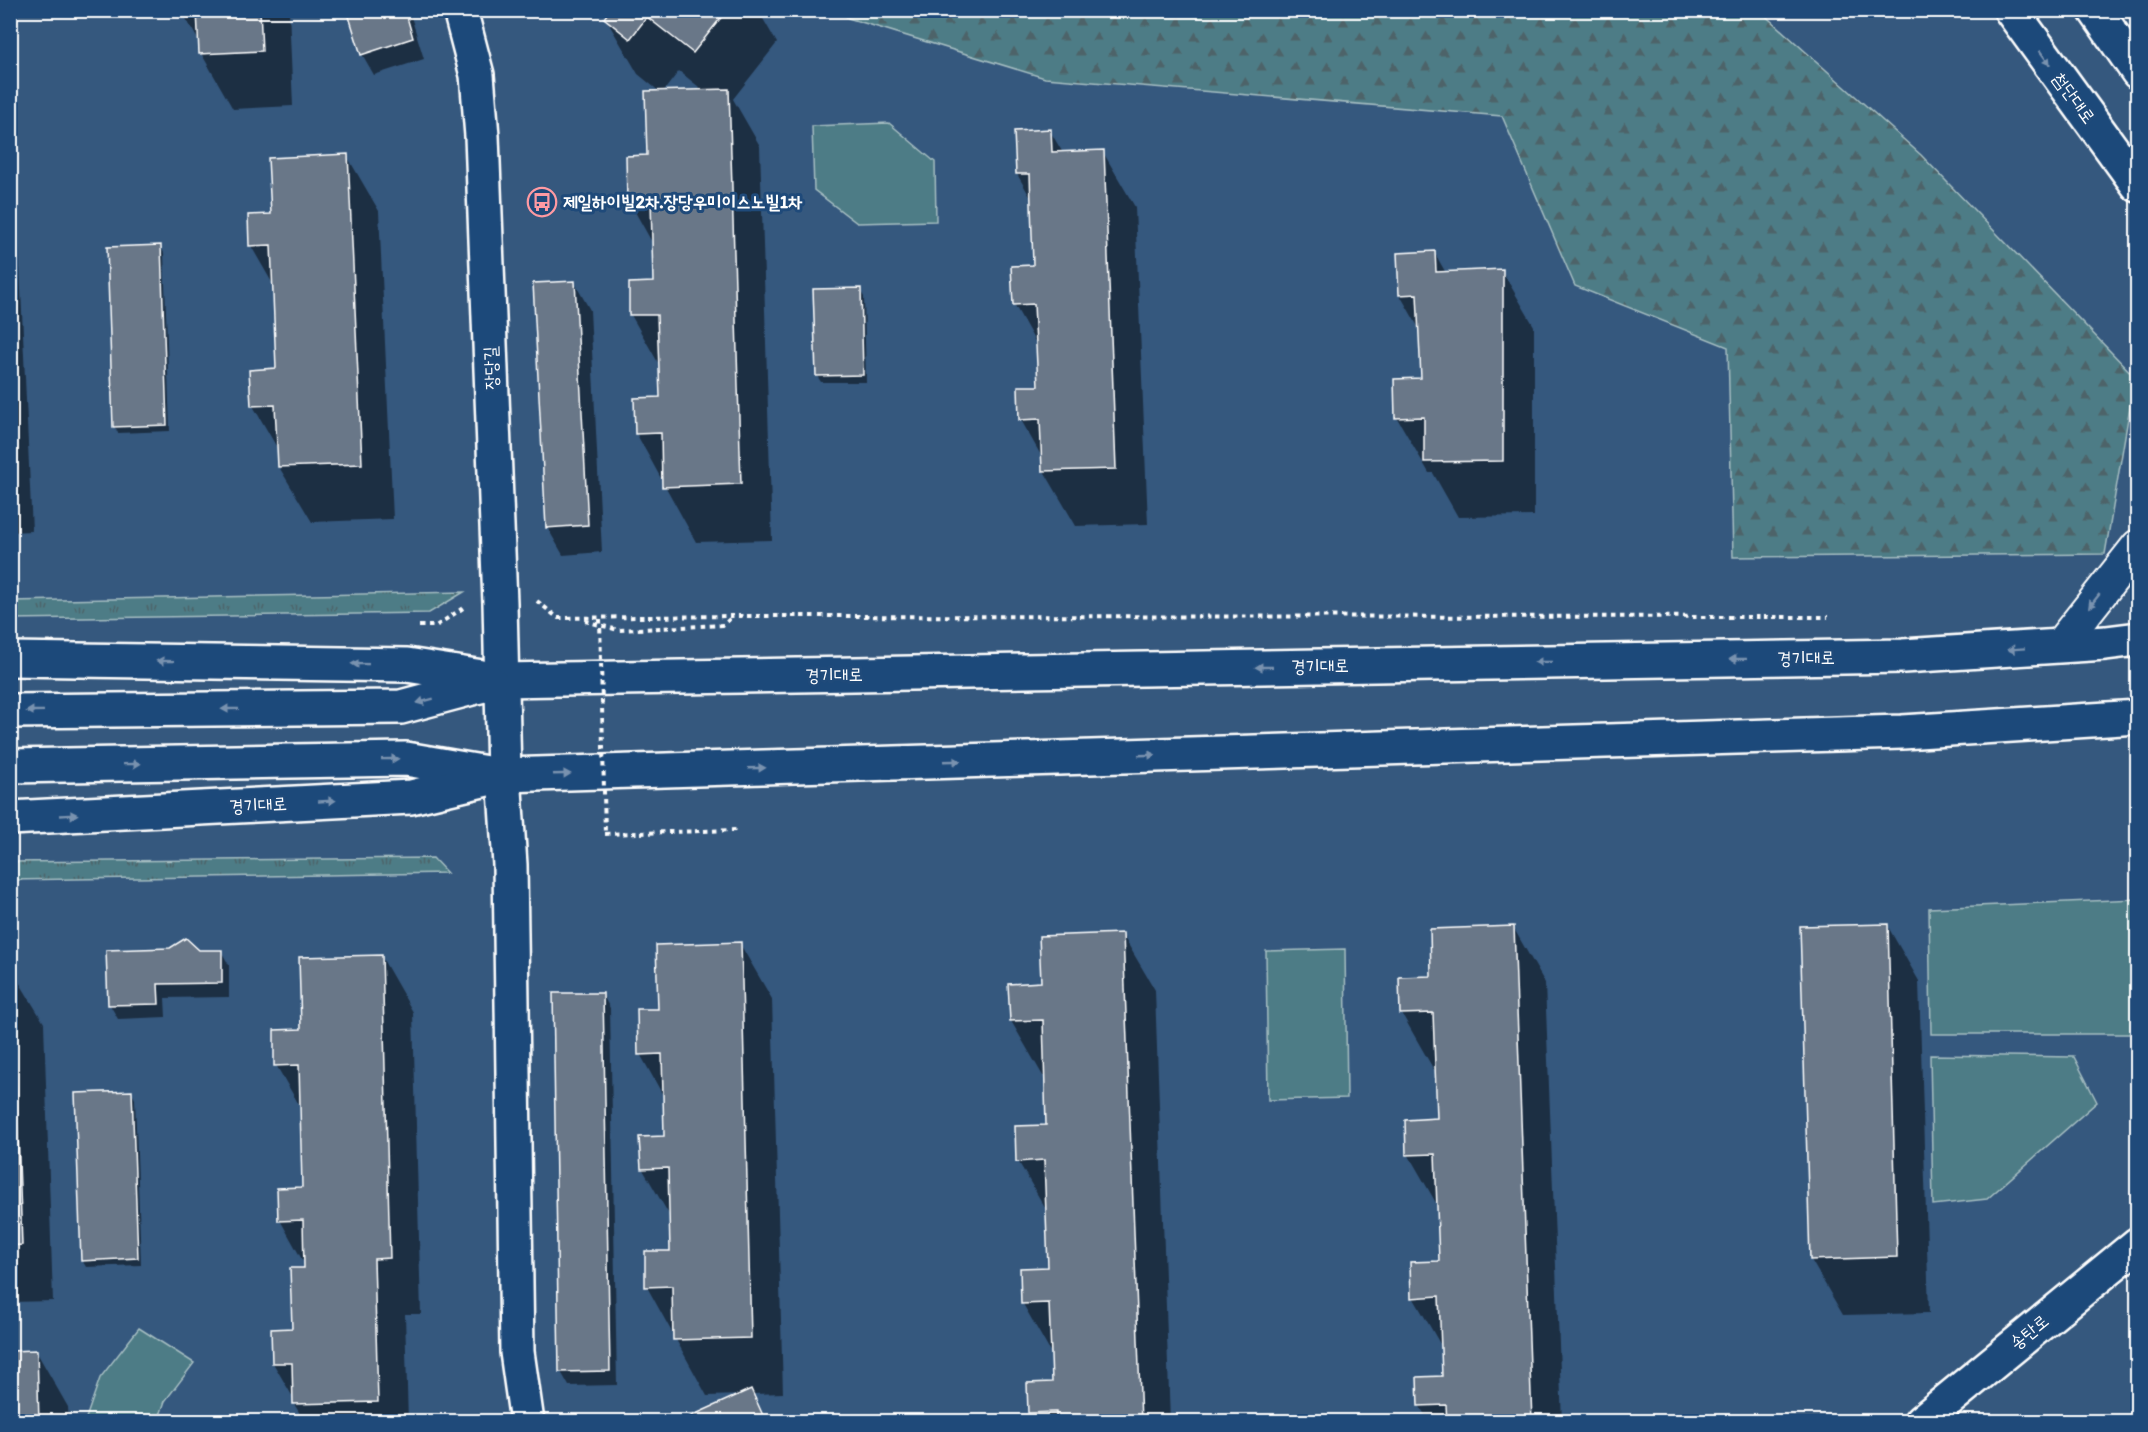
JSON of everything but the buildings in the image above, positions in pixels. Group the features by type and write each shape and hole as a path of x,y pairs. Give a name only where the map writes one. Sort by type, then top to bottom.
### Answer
{"main road":[{"name":"장당길","path":"460,10 477,75 482,136 504,776 510,865 517,1352 528,1422"},
{"name":"첨단대로","path":"2011,10 2138,185"},
{"path":"2095,10 2138,72"},
{"name":"경기대로","path":"10,659 407,665 501,680 1891,656 2138,639"},
{"name":"경기대로","path":"10,711 401,707 501,680"},
{"name":"경기대로","path":"10,818 411,796 504,776 1902,732 2138,717"},
{"name":"경기대로","path":"10,766 406,759 504,776"},
{"name":"송탄로","path":"1922,1422 2138,1244"}],"street":[{"path":"2059,646 2138,546"}],"path":[{"path":"736,830 605,834 600,619 732,616 1834,616"},
{"path":"577,619 618,630 723,625 732,616"}],"green space":[{"path":"840,11 1760,11 1921,155 2135,377 2105,554 1733,557 1728,347 1575,286 1502,116 1045,78 848,18"},
{"path":"889,123 935,162 936,221 857,223 814,190 812,126"},
{"path":"464,592 429,613 11,619 11,601"},
{"path":"433,858 447,873 11,880 11,862"},
{"path":"2137,899 2137,1034 1931,1034 1929,908"},
{"path":"1345,949 1347,1098 1268,1100 1266,951"},
{"path":"1930,1055 2074,1057 2097,1102 1987,1199 1933,1205"},
{"path":"139,1328 194,1363 165,1401 158,1421 85,1421 100,1378"}],"place":[{"name":"제일하이빌2차.장당우미이스노빌1차","path":"542,202"}]}
